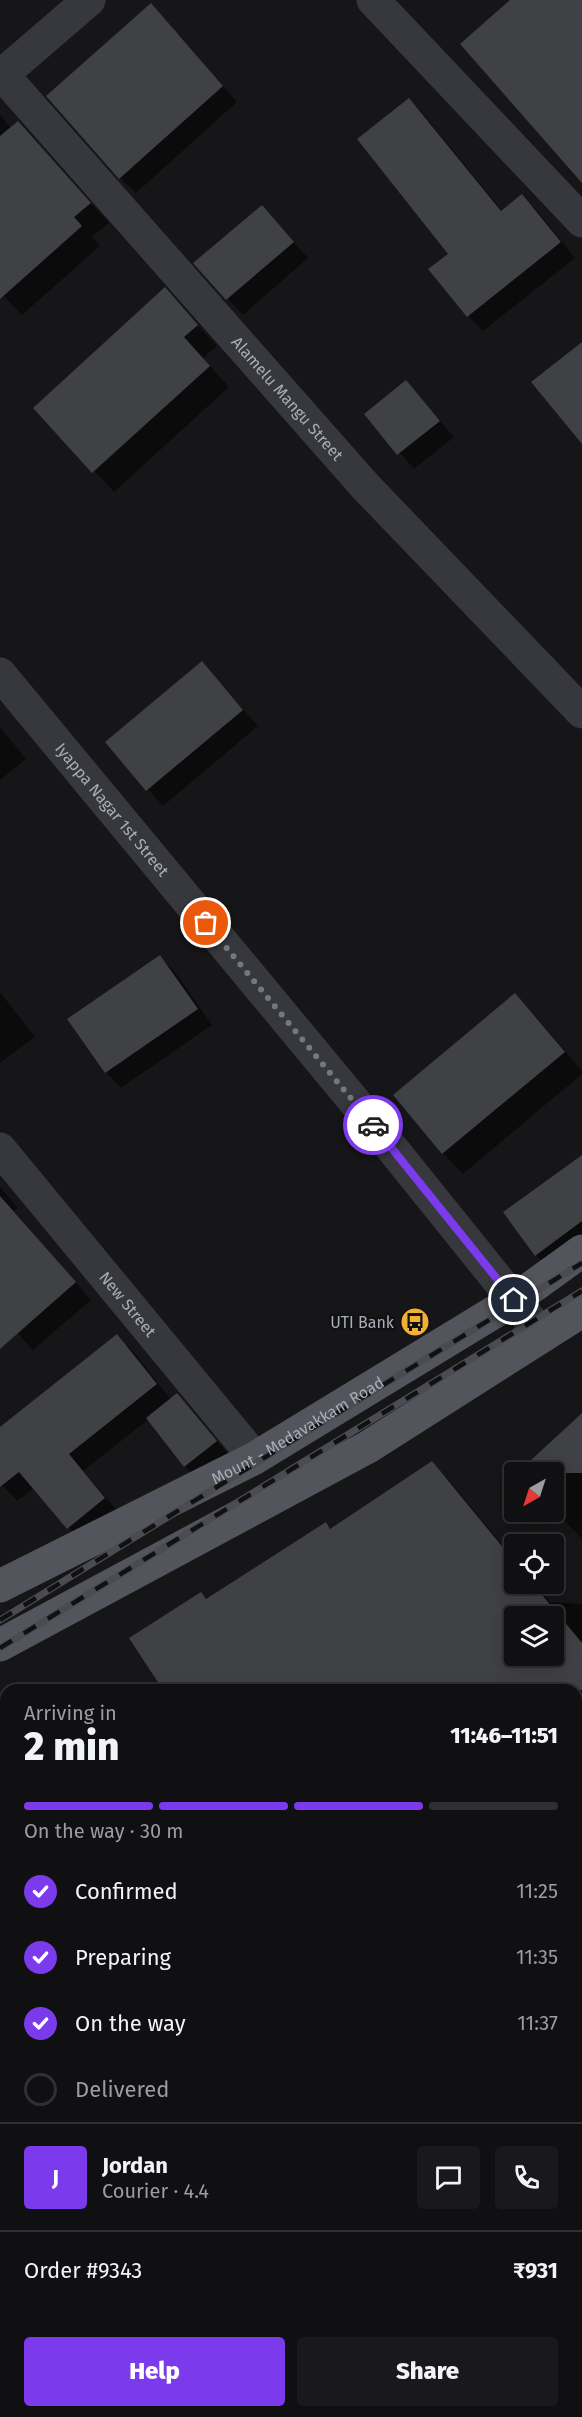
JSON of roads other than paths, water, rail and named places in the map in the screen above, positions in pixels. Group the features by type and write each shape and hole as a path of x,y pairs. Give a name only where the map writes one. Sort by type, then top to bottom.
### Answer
{"main road":[{"name":"Mount - Medavakkam Road","path":"3,1579 185,1495 255,1458 514,1300 582,1251"},
{"path":"0,1645 368,1447 582,1311"}],"street":[{"path":"2,73 89,0"},
{"path":"373,0 582,221"},
{"name":"Alamelu Mangu Street","path":"2,73 365,486 582,711"},
{"name":"Iyappa Nagar 1st Street","path":"0,674 354,1101 543,1336"},
{"name":"New Street","path":"0,1149 255,1458"}],"railway":[{"path":"0,1620 582,1263"},
{"path":"0,1648 582,1291"}],"place":[{"name":"UTI Bank","path":"415,1322"}]}
